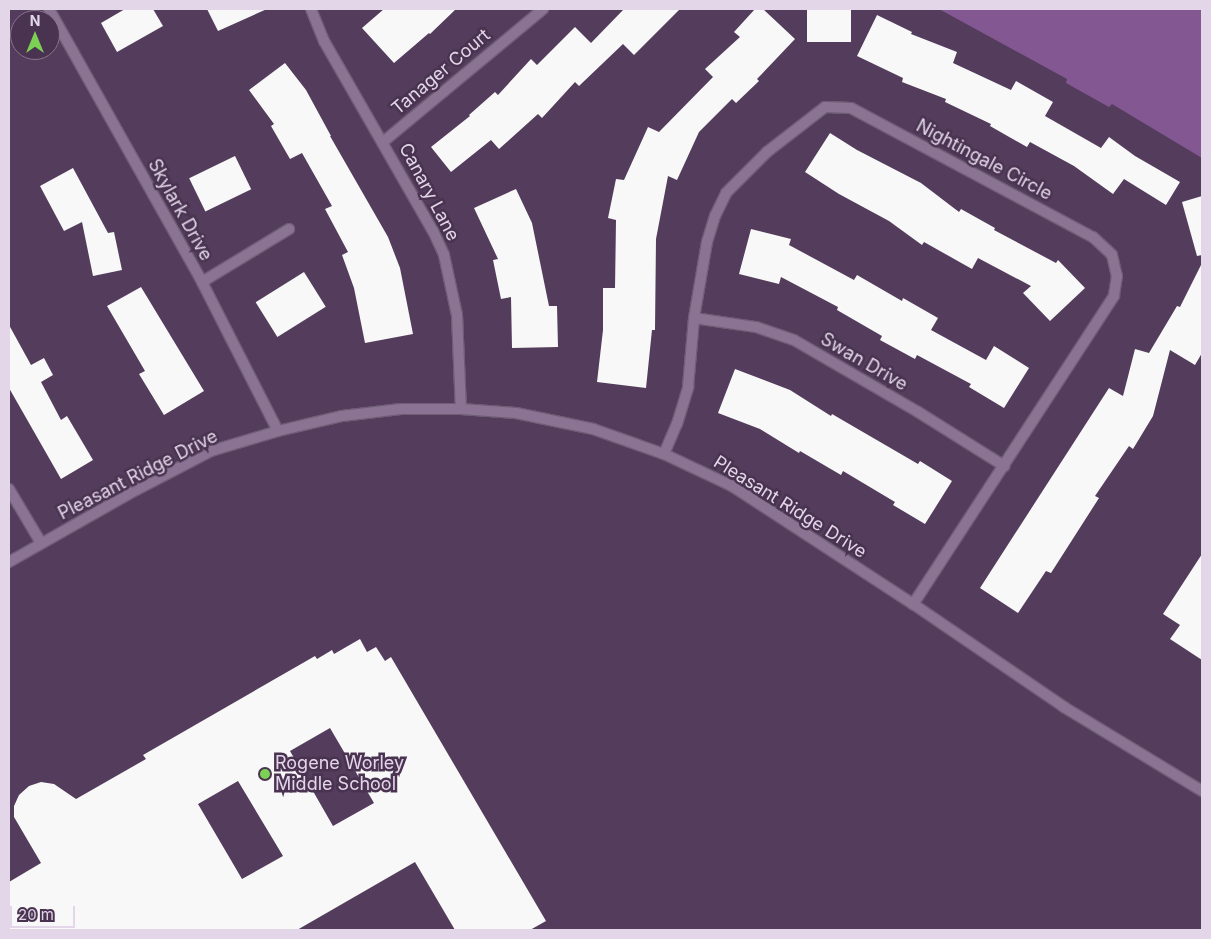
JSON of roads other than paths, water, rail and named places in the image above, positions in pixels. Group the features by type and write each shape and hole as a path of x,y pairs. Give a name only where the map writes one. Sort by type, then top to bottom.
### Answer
{"street":[{"name":"Canary Lane","path":"311,9 324,41 433,231 444,255 457,315 461,409"},
{"name":"Tanager Court","path":"383,142 543,9"},
{"name":"Skylark Drive","path":"60,25 202,282 278,430"},
{"name":"Nightingale Circle","path":"664,454 677,424 688,387 694,318 707,242 715,216 726,193 767,152 825,107 851,108 1093,237 1112,254 1117,276 1114,296 914,604"},
{"path":"202,282 289,229"},
{"name":"Swan Drive","path":"694,318 756,327 794,340 918,412 1004,466"},
{"name":"Pleasant Ridge Drive","path":"9,562 136,490 211,451 278,430 342,416 401,409 461,409 516,413 593,429 664,454 732,486 914,604 1064,707 1202,791"},
{"path":"9,489 41,543"}],"place":[{"name":"Rogene Worley Middle School","path":"265,774"}]}
